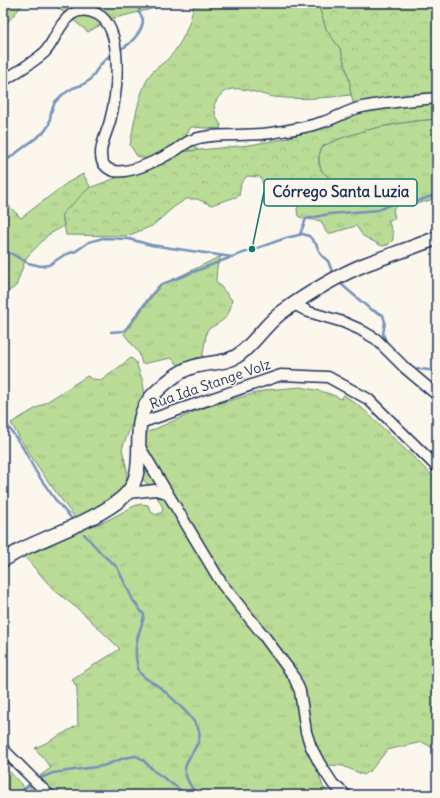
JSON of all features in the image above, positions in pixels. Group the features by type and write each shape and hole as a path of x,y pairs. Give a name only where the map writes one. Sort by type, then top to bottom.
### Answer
{"street":[{"path":"3,81 45,52 64,22 73,14 83,10 98,14 109,27 113,35 117,61 114,101 104,140 102,161 105,166 112,170 120,171 129,170 159,160 188,142 200,137 269,133 324,122 347,111 361,107 437,98"},
{"path":"3,560 28,546 105,510 120,500 128,492 135,479 142,413 154,393 182,372 197,365 231,360 237,356 272,320 294,304 341,276 437,238"},
{"path":"294,304 309,312 343,322 376,339 405,368 437,395"},
{"name":"Rua Ida Stange Volz","path":"140,423 281,375 328,377 368,399 437,467"},
{"path":"138,444 222,584 293,675 300,691 306,732 311,747 333,784 346,795"},
{"path":"128,492 155,490 167,492"},
{"path":"3,749 49,795"}],"green space":[{"path":"3,3 24,3 7,23 3,20"},
{"path":"52,3 175,3 111,19 88,32"},
{"path":"194,3 318,3 326,29 341,50 350,83 351,95 323,98 293,98 274,97 242,89 229,90 221,94 214,105 216,117 221,125 220,129 191,127 186,135 198,150 170,153 147,159 137,156 130,145 140,97 147,79 152,72 169,58 182,40 191,18"},
{"path":"318,3 437,3 437,119 379,127 351,135 323,146 319,162 321,170 328,176 328,181 324,186 282,198 275,197 268,193 260,177 247,176 241,183 239,196 211,205 197,199 186,199 152,226 127,236 66,235 62,214 89,188 132,172 170,153 249,145 284,139 315,129 354,106 350,83 341,50 326,29"},
{"path":"437,119 437,197 419,203 401,203 393,209 395,219 388,220 393,233 393,240 388,245 382,246 363,236 356,226 328,234 321,221 301,218 298,216 297,209 304,192 314,190 324,174 320,167 319,160 323,146 351,135 379,127"},
{"path":"83,174 91,188 62,214 64,226 48,235 26,258 16,286 3,295 3,200 21,218 67,183"},
{"path":"221,256 217,267 216,281 232,300 231,307 224,319 207,330 202,359 182,368 171,358 142,364 139,353 124,334 160,286"},
{"path":"131,358 136,362 143,382 145,397 122,449 127,470 126,490 80,524 61,500 11,423 87,376 93,379 102,380"},
{"path":"301,387 327,393 341,399 344,395 363,409 437,480 437,750 422,742 387,750 371,770 364,775 343,766 331,765 319,775 323,787 331,795 37,795 27,785 51,768 35,748 78,725 77,688 72,679 120,649 83,613 54,590 23,555 108,520 134,506 141,504 148,505 150,511 156,515 162,512 163,508 155,493 142,478 134,444 148,432 203,408 267,390"},
{"path":"10,772 31,795 3,795 3,776"}],"waterway":[{"path":"121,49 130,43 141,28 143,23 139,9 150,3"},
{"path":"3,163 44,132 49,125 51,112 55,102 62,95 73,88 90,80 100,65 111,54"},
{"path":"300,234 306,219 329,214 379,210 393,203 408,200 418,201 437,194"},
{"path":"3,249 28,263 41,266 49,265 64,255 76,251 89,242 103,238 129,239 151,245 232,257 286,238 303,234 309,236 316,244 321,255 328,261 333,274"},
{"path":"111,332 123,331 126,329 160,285 229,258"},
{"path":"341,284 370,309 383,315 385,322 383,334 387,344"},
{"path":"412,368 437,371"},
{"path":"3,419 23,448 36,472 57,502 74,521"},
{"path":"84,534 102,554 117,567 133,600 144,615 136,647 139,671 143,676 158,686 174,700 188,714 197,726 199,731 198,742 185,768 187,778 196,795"},
{"path":"38,779 53,773 103,766 124,758 136,756 142,759 154,771 188,795"},
{"path":"21,795 22,791 29,785"}],"place":[{"name":"Córrego Santa Luzia","path":"252,249"}]}
